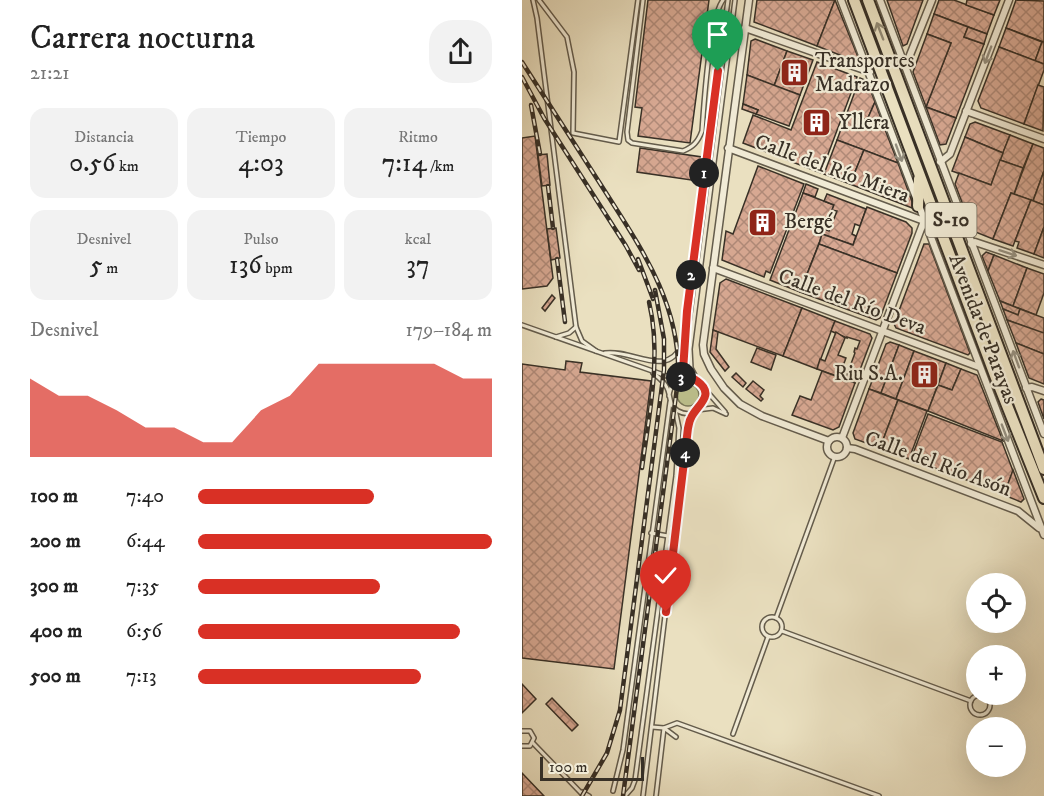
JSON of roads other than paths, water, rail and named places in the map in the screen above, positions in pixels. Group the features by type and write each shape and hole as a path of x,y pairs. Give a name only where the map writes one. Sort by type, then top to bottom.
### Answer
{"highway":[{"name":"S-10","path":"854,0 1044,498"},
{"name":"S-10","path":"868,0 1044,469"},
{"path":"918,206 920,173"},
{"path":"1034,440 1044,462"},
{"path":"1022,444 1044,509"}],"street":[{"path":"749,0 728,148 703,345 704,354 716,376 733,398 754,412 829,441"},
{"name":"Avenida de Parayas","path":"841,0 1044,534"},
{"name":"Avenida de Parayas","path":"880,0 1044,434"},
{"path":"903,63 908,60 932,0"},
{"path":"940,162 950,154 1009,0"},
{"path":"745,28 870,72"},
{"path":"966,111 1044,139"},
{"name":"Calle del Río Miera","path":"728,148 924,221"},
{"path":"842,438 924,221"},
{"path":"971,244 975,242 1044,265"},
{"name":"Calle del Río Deva","path":"713,268 979,367"},
{"path":"1026,388 1032,387 1044,392"},
{"path":"829,441 842,438"},
{"path":"829,441 828,451 835,456 842,456 847,448 842,438"},
{"name":"Calle del Río Asón","path":"847,448 855,449 1018,511 1035,523 1044,534"},
{"name":"Calle del Río Asón","path":"1018,511 1027,510 1032,502"}],"lane":[{"path":"533,0 576,327 582,341 596,351"},
{"path":"539,0 567,37 574,72 573,132 619,142 638,0"},
{"path":"643,0 629,111 628,140 632,143 683,151 699,140 702,131 710,51 718,7 723,0"},
{"path":"669,396 670,388 683,371 684,340 728,0"},
{"path":"643,796 686,443 691,418 705,398 691,368 690,349 735,0"},
{"path":"718,7 726,10"},
{"path":"702,131 710,132"},
{"path":"522,325 678,380 689,378 699,383 726,414 711,408 684,413 675,409"},
{"path":"554,337 569,333 576,327"},
{"path":"602,353 617,351 664,362 676,356 684,340"},
{"path":"613,791 623,750 670,402 666,386 649,370"},
{"path":"625,796 635,780 676,476 679,429 675,409 670,402"},
{"path":"776,618 835,456"},
{"path":"651,533 668,536"},
{"path":"768,637 762,631 763,622 769,618 776,618 781,622 782,631"},
{"path":"768,637 777,636 782,631"},
{"path":"782,631 966,699"},
{"path":"733,734 768,637"},
{"path":"975,696 984,696 990,703 989,710 984,714 977,714 972,710 971,701 975,696"},
{"path":"652,727 664,728 677,723 686,725 879,796"},
{"path":"664,728 676,737"},
{"path":"656,796 664,728"},
{"path":"522,731 527,730 534,738 533,743 528,747 522,746"},
{"path":"533,743 584,796"},
{"path":"580,792 589,796"}],"railway":[{"path":"522,62 643,253 665,301 673,326 677,352 678,380 623,796"},
{"path":"522,77 544,118 639,270"},
{"path":"531,105 540,154"},
{"path":"548,186 553,228"},
{"path":"557,259 565,322"},
{"path":"638,259 653,299"},
{"path":"582,796 607,753 620,710 664,370 664,339 655,290"},
{"path":"642,468 651,406 654,364 653,322 649,302"}],"place":[{"name":"Transportes Madrazo","path":"794,73"},
{"name":"Yllera","path":"817,123"},
{"name":"Bergé","path":"763,222"},
{"name":"Riu S.A.","path":"924,374"}]}
